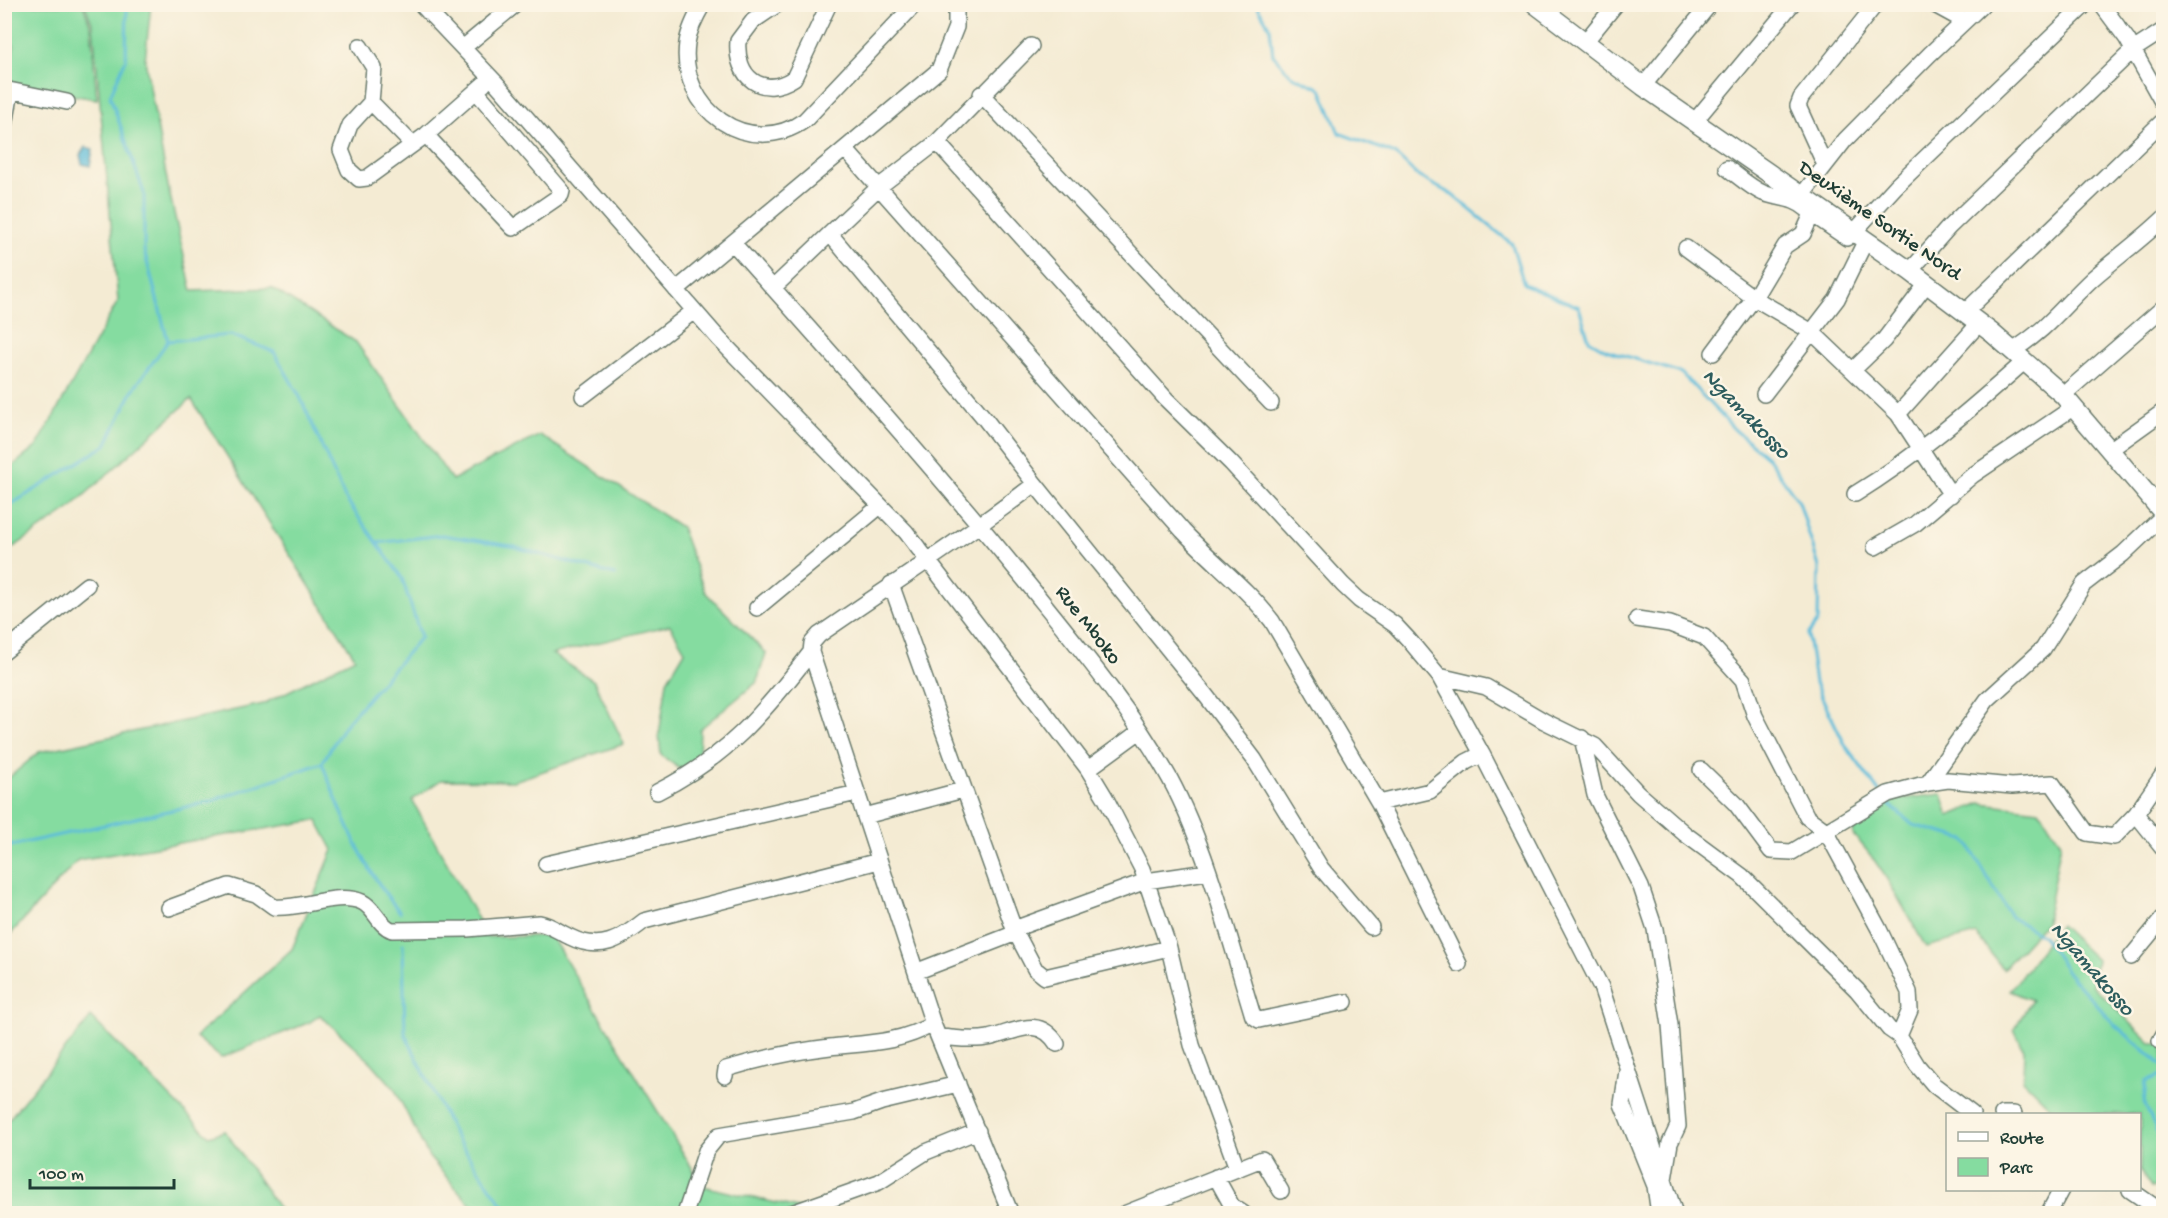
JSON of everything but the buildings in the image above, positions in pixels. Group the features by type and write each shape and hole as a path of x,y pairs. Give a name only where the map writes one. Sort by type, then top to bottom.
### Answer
{"main road":[{"name":"Deuxième Sortie Nord","path":"1535,4 1642,86 1802,195 1858,240 1910,271 1965,312 1983,330 2019,356 2068,401 2162,508"}],"street":[{"path":"421,4 491,77 694,312 928,559 1088,769 1109,804 1146,881 1169,948 1192,1045 1237,1168"},
{"path":"464,47 516,4"},
{"path":"703,4 693,23 687,43 687,62 695,88 721,122 746,133 761,136 783,134 806,120 915,4"},
{"path":"778,4 753,21 738,41 737,52 745,73 759,86 768,87 786,83 794,78 829,4"},
{"path":"676,290 939,70 956,27 956,4"},
{"path":"1585,42 1616,4"},
{"path":"1642,86 1710,4"},
{"path":"1694,122 1792,4"},
{"path":"1825,165 1798,106 1801,98 1876,4"},
{"path":"1802,195 1845,140 1983,4"},
{"path":"1764,394 1837,298 1858,240 1896,186 2086,4"},
{"path":"2101,4 2133,50 2163,105"},
{"path":"1939,6 1964,21"},
{"path":"1910,271 1949,227 2133,50 2163,30"},
{"path":"360,46 374,68 371,102 350,125 343,138 343,159 354,176 367,178 426,135 491,77"},
{"path":"773,288 880,186 936,142 1031,46"},
{"path":"4,131 8,90 67,102"},
{"path":"426,135 511,228 515,228 561,195 562,191 476,91"},
{"path":"981,94 1270,403"},
{"path":"371,102 412,144"},
{"path":"1965,312 2163,120"},
{"path":"936,142 1166,399 1231,463 1343,585 1359,600 1395,625 1439,675 1601,987 1675,1214"},
{"path":"845,149 1183,531 1210,559 1254,597 1272,621 1379,803 1460,964"},
{"path":"1727,168 1763,192 1801,204 1812,214 1858,240 1922,290 1983,330 1898,414"},
{"path":"1713,353 1754,298 1785,246 1803,234 1812,214"},
{"path":"1855,494 1921,449 2019,356 2093,278 2140,242 2163,218"},
{"path":"830,234 986,419 1254,759 1321,868 1371,927"},
{"name":"Rue Mboko","path":"733,243 981,526 1068,634 1140,731 1170,781 1207,872 1255,1019 1345,1002"},
{"path":"1686,248 1754,298 1812,332 1853,370 1898,414 1951,495"},
{"path":"1853,370 1884,340 1922,290"},
{"path":"1875,547 1915,524 1973,475 2068,401 2163,307"},
{"path":"583,396 694,312"},
{"path":"2111,449 2163,411"},
{"path":"1011,1214 936,1031 918,971 857,793 812,652 812,643 819,635 891,584 981,526 1035,484"},
{"path":"758,608 880,506"},
{"path":"1928,783 1987,700 2043,649 2084,584 2123,554 2162,508"},
{"path":"891,584 1015,931 1035,969 1045,977 1169,948"},
{"path":"4,652 87,585"},
{"path":"1637,619 1670,624 1704,637 1743,680 1755,716 1807,818 1826,831 1879,929 1909,992 1910,1010 1899,1035"},
{"path":"657,792 690,774 739,738 812,652"},
{"path":"1439,675 1486,687 1544,721 1595,746 1638,793 1742,876 1857,990 1888,1029 1899,1035 1917,1065 1934,1085 1971,1113"},
{"path":"1088,769 1140,731"},
{"path":"1582,738 1595,795 1641,887 1655,929 1670,1025 1678,1126 1670,1143 1663,1182"},
{"path":"1379,803 1430,791 1466,762 1482,754"},
{"path":"1701,770 1736,804 1771,851 1792,852 1888,794 1947,780 2012,786 2052,783 2087,833 2114,837 2136,814 2163,773"},
{"path":"865,816 963,790"},
{"path":"546,864 857,793"},
{"path":"2136,814 2163,849"},
{"path":"169,908 229,886 237,886 256,894 273,907 281,908 356,900 369,907 384,927 392,930 467,929 539,923 548,924 572,938 597,945 609,944 623,938 644,921 879,861"},
{"path":"918,971 1146,881 1207,872"},
{"path":"2131,957 2163,917"},
{"path":"725,1076 726,1069 743,1064 822,1048 896,1041 936,1031 986,1038 1015,1029 1033,1028 1051,1034 1057,1044"},
{"path":"1627,1070 1622,1104 1655,1186 1659,1214"},
{"path":"685,1214 706,1151 719,1135 854,1112 882,1102 958,1084"},
{"path":"789,1214 879,1182 926,1152 978,1131"},
{"path":"1124,1214 1153,1209 1216,1177 1262,1159 1281,1191"},
{"path":"1216,1177 1232,1206 1241,1213"},
{"path":"2048,1214 2060,1191"},
{"path":"2131,1191 2152,1205 2159,1214"}],"green space":[{"path":"5,5 83,5 91,27 97,99 5,85 4,53 12,55 14,46 5,33"},
{"path":"85,5 151,5 145,60 169,191 192,291 272,288 356,342 452,480 540,435 681,527 705,592 766,653 757,682 700,729 699,759 680,769 661,755 659,735 667,681 685,651 670,625 552,654 594,681 624,744 514,781 441,780 412,800 488,937 551,936 703,1186 819,1213 478,1213 429,1157 394,1088 372,1063 320,1015 310,1022 221,1058 196,1037 292,949 333,850 317,820 78,860 5,940 5,781 39,752 263,704 355,658 191,399 68,510 5,553 5,472 37,446 118,301 93,26"},
{"path":"1942,794 1949,816 1981,803 2039,810 2061,843 2046,922 2003,969 1976,934 1926,947 1884,874 1853,835 1855,821 1872,816 1891,800"},
{"path":"2060,925 2097,960 2092,985 2152,1044 2163,1044 2164,1124 2160,1128 2163,1134 2163,1184 2151,1188 2141,1173 2141,1113 2056,1113 2023,1080 2024,1050 2014,1029 2032,1000 2010,991"},
{"path":"91,1017 209,1136 225,1131 282,1213 5,1213 5,1124"}],"water":[{"path":"85,147 93,149 90,166 82,164 80,155"}],"waterway":[{"path":"127,4 126,59 110,96 144,193 144,250 168,341 231,335 274,352 300,397 345,498 402,578 421,637 344,726 322,763 364,860 400,912"},
{"name":"Ngamakosso","path":"1256,4 1270,28 1273,55 1291,75 1321,89 1339,133 1395,154 1419,177 1451,194 1512,244 1524,284 1579,307 1589,340 1606,350 1681,373 1735,430 1768,458 1799,502 1819,567 1818,621 1808,635 1815,683 1845,745 1880,793"},
{"path":"4,509 106,445 133,390 168,341"},
{"path":"377,543 442,535 511,546 615,575"},
{"path":"4,853 10,846 208,802 322,763"},
{"name":"Ngamakosso","path":"1885,801 1913,825 1965,839 2011,917 2043,936 2068,973 2115,1025 2164,1067"},
{"path":"403,944 405,1034 455,1136 509,1214"},
{"path":"2164,1075 2146,1082 2144,1102 2164,1149"}]}
